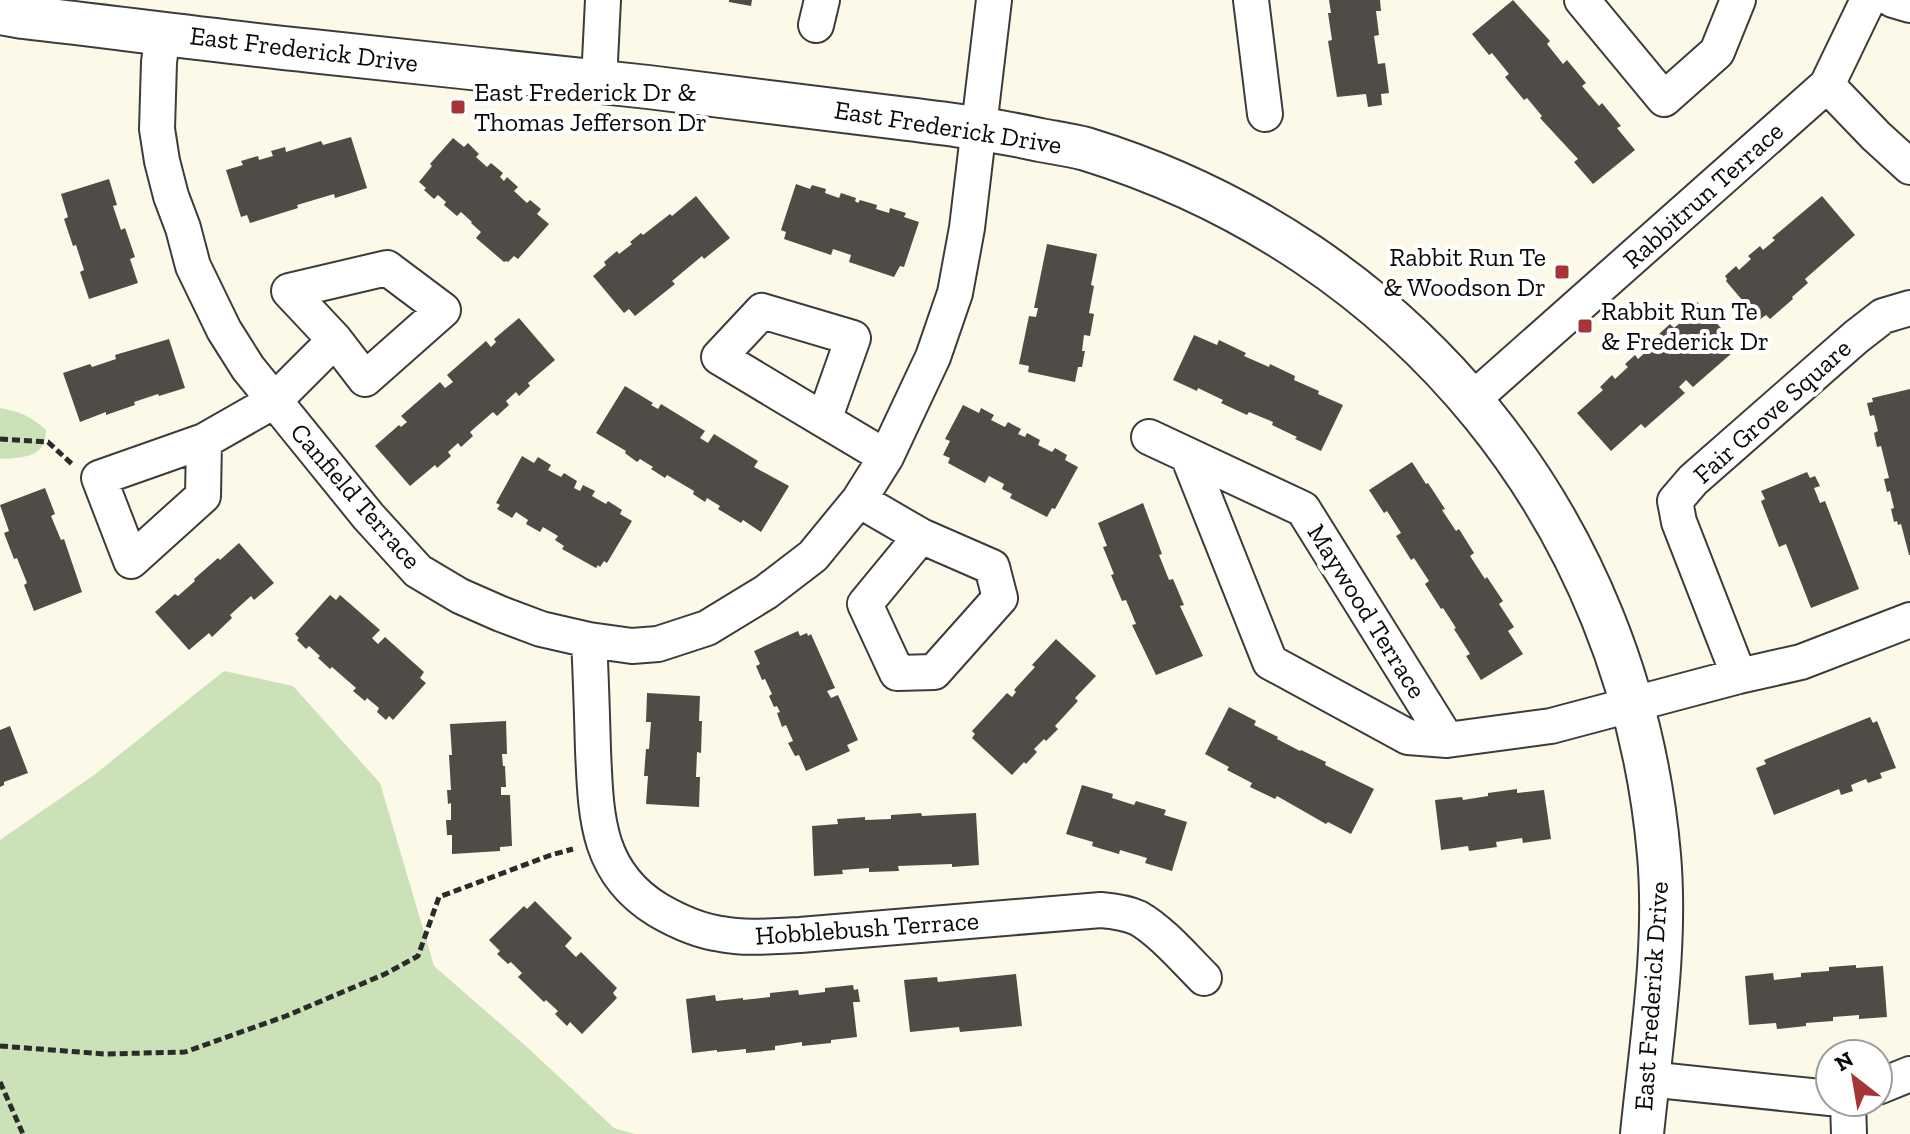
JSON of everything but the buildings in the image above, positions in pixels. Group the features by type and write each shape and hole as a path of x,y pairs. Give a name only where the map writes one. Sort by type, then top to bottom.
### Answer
{"street":[{"path":"599,81 603,0"},
{"name":"Canfield Terrace","path":"163,33 157,129 162,161 193,266 224,330 248,368 368,516 418,571 460,596 541,629 632,646 658,644 707,628 766,592 813,556 859,500 886,457 933,357 955,293 967,228 994,0"},
{"path":"1251,0 1265,114"},
{"path":"1582,0 1664,99 1717,52 1738,0"},
{"name":"Rabbitrun Terrace","path":"1472,400 1827,85 1868,0"},
{"path":"1893,0 1910,5"},
{"name":"East Frederick Drive","path":"0,13 979,127 1081,148 1159,175 1263,225 1324,265 1377,305 1472,400 1525,470 1563,535 1604,621 1633,705 1655,818 1662,917 1642,1134"},
{"path":"1827,85 1910,167"},
{"name":"Fair Grove Square","path":"1739,676 1679,522 1675,501 1693,480 1856,337 1883,316 1910,308"},
{"path":"204,441 203,496 131,561 99,478 204,441 274,401 335,340"},
{"path":"824,420 886,457"},
{"name":"Maywood Terrace","path":"1149,437 1303,509 1447,740"},
{"name":"Maywood Terrace","path":"1188,456 1270,662 1408,737 1447,740 1551,726 1801,662 1910,620"},
{"path":"859,500 921,536"},
{"name":"Hobblebush Terrace","path":"589,640 595,785 603,841 610,860 630,890 667,916 721,935 760,937 1101,910 1138,918 1204,978"},
{"path":"1648,1079 1814,1096"}],"path":[{"path":"0,439 48,442 69,462 99,478"},
{"path":"0,1046 105,1054 185,1052 286,1016 385,974 418,956 439,897 551,855 603,841"},
{"path":"0,1082 23,1134"}],"green space":[{"path":"0,408 25,415 46,430 45,440 37,452 24,457 0,459"},
{"path":"224,671 293,686 380,783 434,966 614,1128 635,1134 0,1134 0,840 94,775"}],"place":[{"name":"East Frederick Dr & Thomas Jefferson Dr","path":"458,107"},
{"name":"Rabbit Run Te & Woodson Dr","path":"1562,272"},
{"name":"Rabbit Run Te & Frederick Dr","path":"1585,326"}]}
